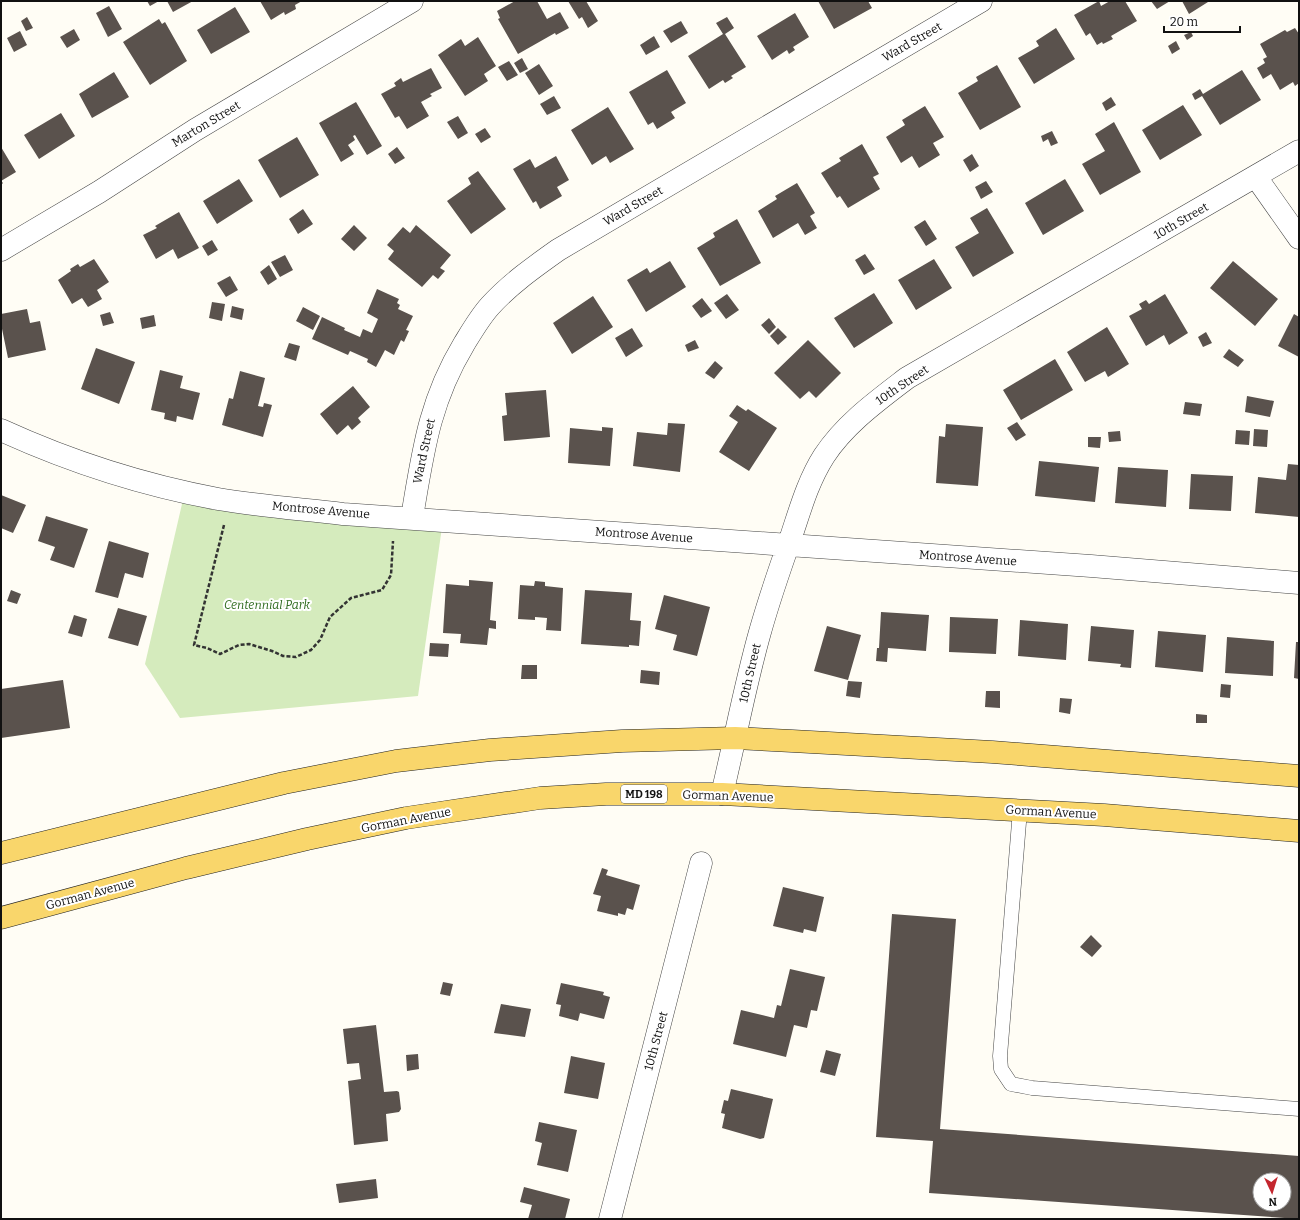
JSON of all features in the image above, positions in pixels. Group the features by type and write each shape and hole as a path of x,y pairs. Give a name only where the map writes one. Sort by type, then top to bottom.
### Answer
{"main road":[{"path":"1,853 276,785 396,761 490,750 622,741 735,738 992,752 1299,776"},
{"name":"Gorman Avenue","path":"1,918 238,855 414,817 540,798 606,794 722,794 1104,815 1299,831"}],"street":[{"name":"Marton Street","path":"1,250 98,192 195,130 412,1"},
{"name":"Ward Street","path":"403,517 435,402 449,369 489,307 518,278 558,250 981,1"},
{"name":"10th Street","path":"722,794 760,632 788,546 814,474 824,456 852,423 878,400 907,378 1299,151"},
{"path":"1256,177 1299,238"},
{"name":"Montrose Avenue","path":"1,430 105,471 164,487 231,500 335,513 1299,583"},
{"name":"10th Street","path":"610,1219 701,863"}],"lane":[{"path":"1020,810 1000,1056 1001,1069 1011,1084 1032,1088 1299,1109"}],"path":[{"path":"231,500 194,646 208,648 220,654 239,645 249,644 283,656 296,657 311,650 320,640 330,617 342,605 351,598 382,590 391,575 403,517"}],"green space":[{"name":"Centennial Park","path":"185,491 443,520 418,696 180,718 145,664"}],"building":[{"path":"147,1 159,1 150,6"},
{"path":"167,1 193,1 173,12"},
{"path":"260,1 302,1 295,5 296,9 285,15 284,12 271,20"},
{"path":"515,1 537,1 547,19 560,12 569,28 556,35 555,33 518,54 498,19 500,18 497,11"},
{"path":"568,1 586,1 598,21 588,28 582,17 579,19"},
{"path":"818,1 868,1 872,8 834,29"},
{"path":"1099,1 1101,6 1110,1 1125,1 1137,21 1111,36 1113,39 1097,45 1090,33 1086,36 1074,15"},
{"path":"1151,1 1170,1 1157,9"},
{"path":"1182,1 1207,1 1208,2 1189,14"},
{"path":"109,6 122,29 108,37 96,13"},
{"path":"235,7 250,32 211,54 197,30"},
{"path":"795,13 809,37 793,47 795,50 789,54 787,50 772,60 757,36"},
{"path":"27,17 33,28 26,31 21,21"},
{"path":"727,17 734,28 725,34 746,67 731,76 733,78 725,83 723,80 709,89 688,56 723,34 716,23"},
{"path":"159,19 162,24 165,22 187,61 150,85 123,42"},
{"path":"681,21 688,33 671,43 663,31"},
{"path":"1056,28 1075,59 1034,84 1018,58 1039,46 1036,41"},
{"path":"1295,28 1299,34 1299,83 1295,86 1293,82 1280,90 1271,74 1263,79 1257,68 1265,63 1263,59 1267,57 1260,44 1285,30 1287,32"},
{"path":"74,29 80,40 67,48 60,37"},
{"path":"20,31 27,45 14,52 7,38"},
{"path":"1191,32 1193,36 1187,40 1184,35"},
{"path":"654,36 660,47 646,55 640,45"},
{"path":"478,37 496,66 484,74 488,81 465,96 438,55 461,39 465,46"},
{"path":"1176,41 1180,49 1172,54 1168,46"},
{"path":"522,58 528,69 520,73 514,63"},
{"path":"509,61 518,75 507,81 498,67"},
{"path":"539,64 553,86 539,95 525,73"},
{"path":"997,65 1021,107 980,130 958,93 978,81 976,77"},
{"path":"431,68 442,88 430,94 432,96 421,102 429,116 407,129 399,116 395,118 381,94 396,86 394,83 401,78 403,82"},
{"path":"667,70 686,103 671,112 675,118 657,129 653,122 648,125 629,92"},
{"path":"1242,70 1261,100 1220,125 1202,96 1195,100 1192,94 1200,89 1203,94"},
{"path":"114,72 129,97 92,118 79,94"},
{"path":"554,96 561,108 547,115 540,104"},
{"path":"1111,97 1116,105 1106,111 1102,103"},
{"path":"356,102 382,146 367,155 355,135 353,136 355,140 348,145 354,154 341,162 319,123"},
{"path":"1183,105 1202,135 1160,160 1142,130"},
{"path":"925,106 944,137 933,143 940,155 919,168 912,156 901,163 886,137 905,125 902,120"},
{"path":"608,107 634,149 610,163 606,156 592,165 571,130"},
{"path":"61,113 75,136 39,159 24,135"},
{"path":"458,116 468,133 458,139 447,122"},
{"path":"1114,122 1141,172 1100,195 1082,164 1105,151 1095,134"},
{"path":"485,128 491,137 481,143 475,134"},
{"path":"1052,131 1058,143 1051,146 1048,139 1043,142 1041,136"},
{"path":"297,137 319,175 280,198 258,160"},
{"path":"862,144 879,174 873,177 880,189 848,208 840,196 837,198 821,173 841,161 839,158"},
{"path":"1,147 16,172 1,181"},
{"path":"397,147 405,158 395,164 388,154"},
{"path":"972,154 979,166 970,172 963,160"},
{"path":"556,156 569,180 557,187 562,196 540,209 536,201 533,203 513,169 530,159 535,168"},
{"path":"478,171 506,209 471,234 447,201 471,184 468,178"},
{"path":"239,179 253,201 217,224 203,201"},
{"path":"1065,179 1084,211 1043,235 1025,203"},
{"path":"986,181 993,192 981,199 975,187"},
{"path":"797,183 815,213 810,216 817,228 805,235 798,223 773,238 758,211 777,199 775,196"},
{"path":"987,208 1014,253 973,277 955,247 979,233 970,218"},
{"path":"303,209 313,224 298,234 289,219"},
{"path":"179,212 199,248 178,259 173,249 156,259 143,235 157,228 155,226"},
{"path":"737,219 761,263 720,286 697,248 715,237 713,233"},
{"path":"925,220 937,239 926,246 914,227"},
{"path":"354,225 367,238 354,251 341,239"},
{"path":"416,225 451,255 440,268 445,271 438,279 433,275 422,287 388,259 394,251 387,245 403,227 410,233"},
{"path":"212,240 218,250 208,256 202,246"},
{"path":"865,254 875,269 864,275 855,260"},
{"path":"285,255 293,270 280,277 271,262"},
{"path":"94,259 109,282 97,290 102,299 88,307 82,298 72,304 58,280 78,264 80,267"},
{"path":"934,259 952,288 916,310 898,280"},
{"path":"670,261 686,287 646,312 627,280 647,268 650,273"},
{"path":"1233,261 1278,299 1255,326 1210,288"},
{"path":"269,265 277,279 268,285 260,272"},
{"path":"230,276 238,290 226,297 217,283"},
{"path":"377,289 399,299 397,303 400,305 398,309 413,316 406,330 409,331 404,342 401,340 394,355 385,350 376,367 367,362 368,359 350,351 348,355 312,339 322,317 345,328 344,330 360,337 363,329 372,333 378,319 367,313"},
{"path":"874,293 893,323 854,348 834,318"},
{"path":"727,294 739,310 726,319 714,303"},
{"path":"1165,294 1188,333 1169,345 1164,335 1146,346 1129,316 1142,309 1139,304 1146,300 1149,304"},
{"path":"593,296 613,327 572,354 553,323"},
{"path":"702,298 712,311 701,318 692,306"},
{"path":"212,302 225,304 222,321 209,318"},
{"path":"232,306 244,309 242,320 230,317"},
{"path":"303,307 320,316 313,330 296,321"},
{"path":"27,309 30,323 40,321 46,350 8,358 1,324 1,314"},
{"path":"110,312 114,323 103,326 100,315"},
{"path":"1294,314 1299,317 1299,357 1278,346"},
{"path":"154,315 156,326 142,329 140,318"},
{"path":"769,318 776,327 769,334 761,325"},
{"path":"1107,327 1129,364 1108,377 1105,371 1085,382 1067,352"},
{"path":"632,328 643,346 626,357 615,338"},
{"path":"778,328 787,337 778,345 770,336"},
{"path":"1206,332 1212,343 1203,347 1198,337"},
{"path":"695,340 699,348 688,352 685,345"},
{"path":"808,340 841,373 816,398 809,391 800,399 774,373"},
{"path":"289,343 300,346 296,361 284,357"},
{"path":"96,348 135,362 119,404 81,389"},
{"path":"1229,349 1244,360 1238,367 1223,357"},
{"path":"1055,359 1073,390 1021,420 1003,390"},
{"path":"715,361 723,368 714,379 705,373"},
{"path":"160,370 183,376 180,388 200,393 193,420 177,416 176,422 164,419 165,413 151,410"},
{"path":"240,371 265,378 258,406 263,407 264,403 272,405 263,437 222,425 229,398 233,399"},
{"path":"353,386 370,407 358,418 361,422 352,430 348,425 337,435 320,414"},
{"path":"546,390 550,437 504,441 502,416 507,415 505,393"},
{"path":"1247,396 1274,401 1270,417 1245,412"},
{"path":"1185,402 1202,404 1200,416 1183,414"},
{"path":"737,405 746,411 748,409 777,428 749,471 719,452 738,422 729,416"},
{"path":"1017,422 1026,435 1016,441 1007,428"},
{"path":"668,423 685,424 680,472 633,466 637,432 667,435"},
{"path":"946,424 983,427 978,486 936,483 939,436 945,437"},
{"path":"602,427 613,428 610,466 568,463 570,428 602,431"},
{"path":"1254,429 1268,430 1267,447 1253,446"},
{"path":"1236,430 1250,431 1249,445 1235,444"},
{"path":"1120,431 1121,441 1109,442 1108,432"},
{"path":"1088,437 1101,437 1100,448 1088,447"},
{"path":"1039,461 1099,467 1095,502 1035,496"},
{"path":"1288,464 1299,465 1299,517 1255,513 1258,477 1286,480"},
{"path":"1118,467 1168,470 1166,507 1115,503"},
{"path":"1191,474 1233,476 1231,511 1189,509"},
{"path":"1,495 26,505 13,533 1,528"},
{"path":"46,516 88,529 74,568 50,560 55,547 38,541"},
{"path":"109,541 149,553 143,578 125,573 118,598 95,592"},
{"path":"469,580 493,582 490,620 496,621 496,629 489,628 487,645 460,643 461,634 443,633 446,584 469,586"},
{"path":"535,581 545,582 545,586 563,588 561,631 546,630 547,618 535,617 535,620 518,619 520,585 534,586"},
{"path":"11,590 21,594 17,604 7,601"},
{"path":"585,590 632,593 630,620 641,621 639,646 629,645 629,647 581,644"},
{"path":"664,595 710,607 697,656 673,650 677,635 655,629"},
{"path":"118,608 147,616 138,646 108,638"},
{"path":"881,612 929,615 926,651 888,648 887,662 876,661 877,648 879,648"},
{"path":"74,615 87,619 82,637 68,633"},
{"path":"950,617 998,619 996,654 949,652"},
{"path":"1020,620 1068,624 1066,660 1018,656"},
{"path":"827,626 861,635 848,680 814,671"},
{"path":"1091,626 1134,630 1131,668 1120,667 1121,664 1088,661"},
{"path":"1158,631 1206,635 1203,672 1155,667"},
{"path":"1227,637 1274,641 1273,676 1225,673"},
{"path":"1296,642 1299,642 1299,679 1294,678"},
{"path":"430,643 449,644 448,657 429,656"},
{"path":"522,665 537,665 537,679 521,679"},
{"path":"641,670 660,672 659,685 640,683"},
{"path":"63,680 70,728 1,738 1,689"},
{"path":"848,681 862,682 860,698 846,696"},
{"path":"1221,684 1231,685 1230,698 1220,697"},
{"path":"986,691 1000,691 1000,708 985,707"},
{"path":"1060,698 1072,699 1070,714 1059,712"},
{"path":"1196,714 1207,715 1207,723 1196,723"},
{"path":"602,868 608,870 606,875 640,885 633,910 627,908 625,915 618,913 618,916 597,911 601,896 593,894"},
{"path":"783,887 824,897 816,932 804,929 803,933 773,926"},
{"path":"892,914 956,919 940,1129 1299,1156 1299,1219 929,1193 933,1141 876,1137"},
{"path":"1091,935 1102,946 1092,957 1080,947"},
{"path":"790,969 825,977 817,1011 811,1010 807,1028 794,1025 786,1057 733,1044 741,1010 774,1018 777,1005 781,1006"},
{"path":"443,982 453,984 450,996 440,994"},
{"path":"561,983 604,992 603,995 610,997 604,1019 580,1013 578,1021 559,1016 561,1005 556,1004"},
{"path":"501,1004 531,1009 525,1037 494,1033"},
{"path":"376,1025 384,1092 399,1092 401,1109 399,1112 386,1114 388,1141 354,1145 348,1081 361,1079 359,1063 347,1064 343,1029"},
{"path":"826,1050 841,1054 835,1076 820,1072"},
{"path":"418,1054 419,1069 407,1071 406,1055"},
{"path":"571,1056 605,1063 598,1099 564,1093"},
{"path":"731,1089 773,1099 764,1138 760,1139 722,1128 725,1114 721,1113 724,1100 728,1101"},
{"path":"539,1122 577,1130 568,1172 537,1165 542,1143 535,1141"},
{"path":"376,1179 378,1198 339,1203 336,1184"},
{"path":"524,1187 570,1199 565,1219 528,1219 532,1205 520,1202"}]}
